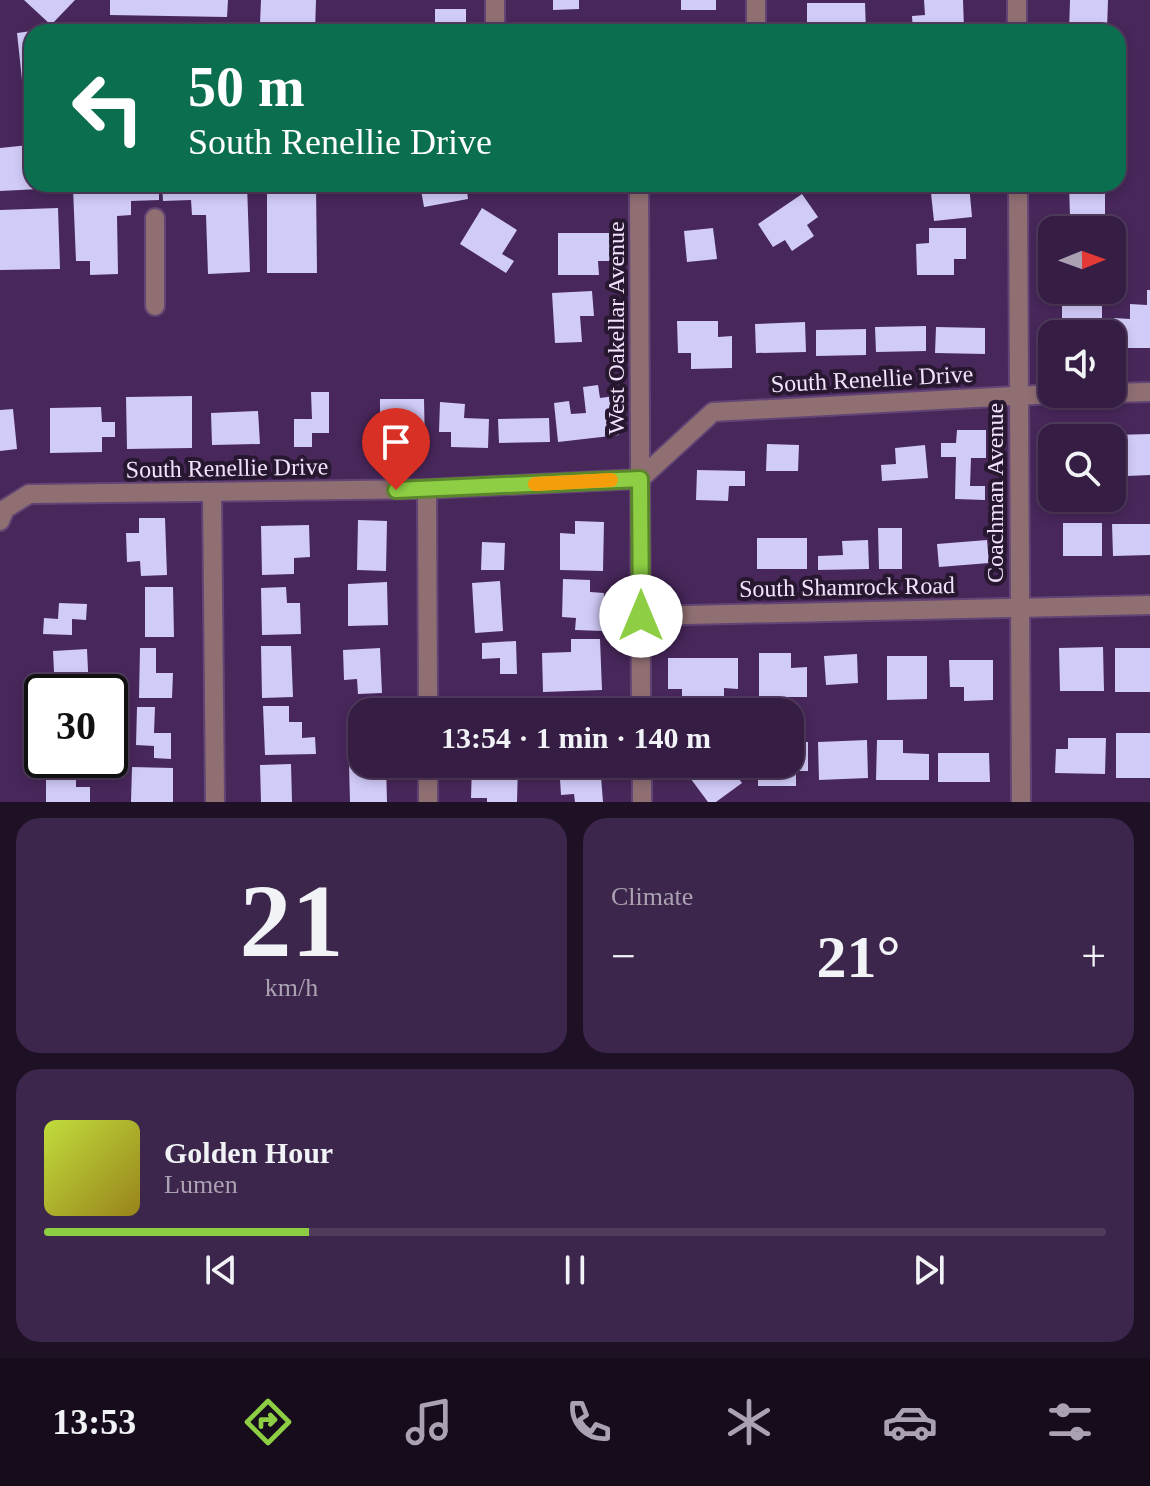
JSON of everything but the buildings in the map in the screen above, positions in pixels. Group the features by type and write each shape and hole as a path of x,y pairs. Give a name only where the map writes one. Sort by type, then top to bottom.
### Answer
{"street":[{"path":"495,0 495,24"},
{"path":"756,0 756,24"},
{"path":"1017,0 1017,24"},
{"name":"West Oakellar Avenue","path":"639,192 641,698"},
{"name":"Coachman Avenue","path":"1018,192 1021,802"},
{"path":"155,218 155,306"},
{"path":"1126,393 1150,392"},
{"name":"South Renellie Drive","path":"3,515 29,494 427,489 640,479 713,412 1038,394"},
{"path":"427,489 428,698"},
{"path":"212,492 215,802"},
{"name":"South Shamrock Road","path":"641,616 1150,605"},
{"path":"428,778 428,802"},
{"path":"642,778 642,802"}],"slow traffic":[{"path":"535,484 611,480"}],"route":[{"path":"396,490 640,479 641,616"}]}
